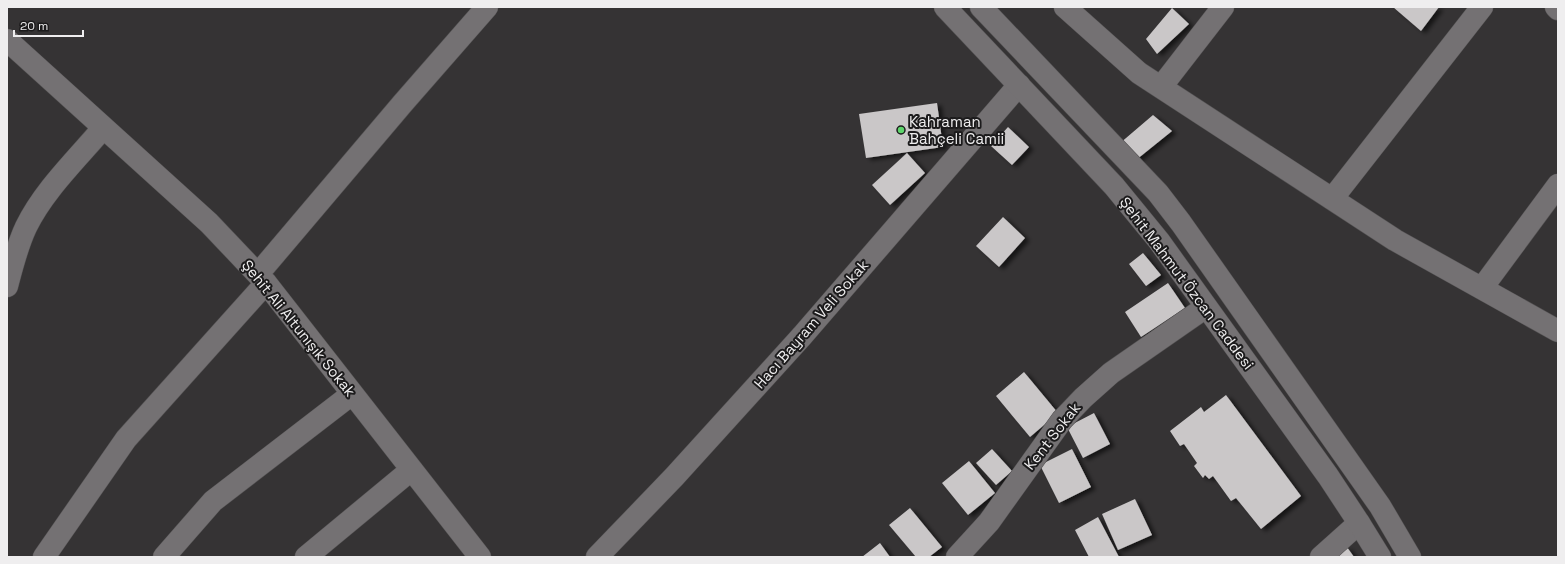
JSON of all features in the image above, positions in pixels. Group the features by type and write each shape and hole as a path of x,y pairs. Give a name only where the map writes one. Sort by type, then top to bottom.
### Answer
{"street":[{"path":"44,557 126,439 262,278 393,114 487,7"},
{"name":"Şehit Mahmut Özcan Caddesi","path":"945,7 1020,85 1139,215 1328,476 1380,557"},
{"name":"Şehit Mahmut Özcan Caddesi","path":"981,7 1158,193 1221,279 1380,506 1410,557"},
{"path":"1065,7 1139,73 1395,240 1558,331"},
{"path":"1161,87 1223,7"},
{"path":"1332,199 1482,7"},
{"name":"Şehit Ali Altunışık Sokak","path":"7,40 209,223 262,278 480,557"},
{"name":"Hacı Bayram Veli Sokak","path":"597,557 674,477 802,336 1020,85"},
{"path":"7,286 26,227 44,197 104,128"},
{"path":"1482,288 1558,185"},
{"name":"Kent Sokak","path":"957,557 989,522 1062,420 1082,398 1111,373 1206,307"},
{"path":"164,557 213,501 352,394"},
{"path":"306,557 412,470"},
{"path":"1321,557 1359,523"}],"building":[{"path":"1393,7 1439,7 1421,31"},
{"path":"1172,8 1189,24 1157,54 1146,39"},
{"name":"Kahraman Bahçeli Camii","path":"937,103 943,147 866,158 859,114"},
{"path":"1153,115 1172,131 1136,160 1119,144"},
{"path":"1008,127 1029,147 1012,165 991,146"},
{"path":"907,153 925,173 890,205 872,185"},
{"path":"1003,217 1025,238 999,267 976,246"},
{"path":"1143,253 1161,275 1146,286 1129,264"},
{"path":"1168,283 1185,308 1141,337 1125,312"},
{"path":"1024,372 1058,413 1030,437 996,396"},
{"path":"1226,395 1301,496 1261,529 1236,498 1231,501 1213,476 1209,479 1205,475 1203,478 1194,466 1197,463 1184,444 1180,446 1170,431 1201,407 1204,412"},
{"path":"1094,413 1110,444 1083,458 1067,427"},
{"path":"992,449 1012,471 996,485 976,463"},
{"path":"1072,449 1091,487 1059,503 1040,465"},
{"path":"969,461 995,493 968,515 942,483"},
{"path":"1135,499 1152,535 1118,550 1102,514"},
{"path":"910,508 942,547 929,557 916,557 889,525"},
{"path":"1098,517 1119,557 1089,557 1075,530"},
{"path":"880,543 890,557 862,557"},
{"path":"1347,547 1354,557 1334,557"}],"place":[{"name":"Kahraman Bahçeli Camii","path":"901,130"}]}
